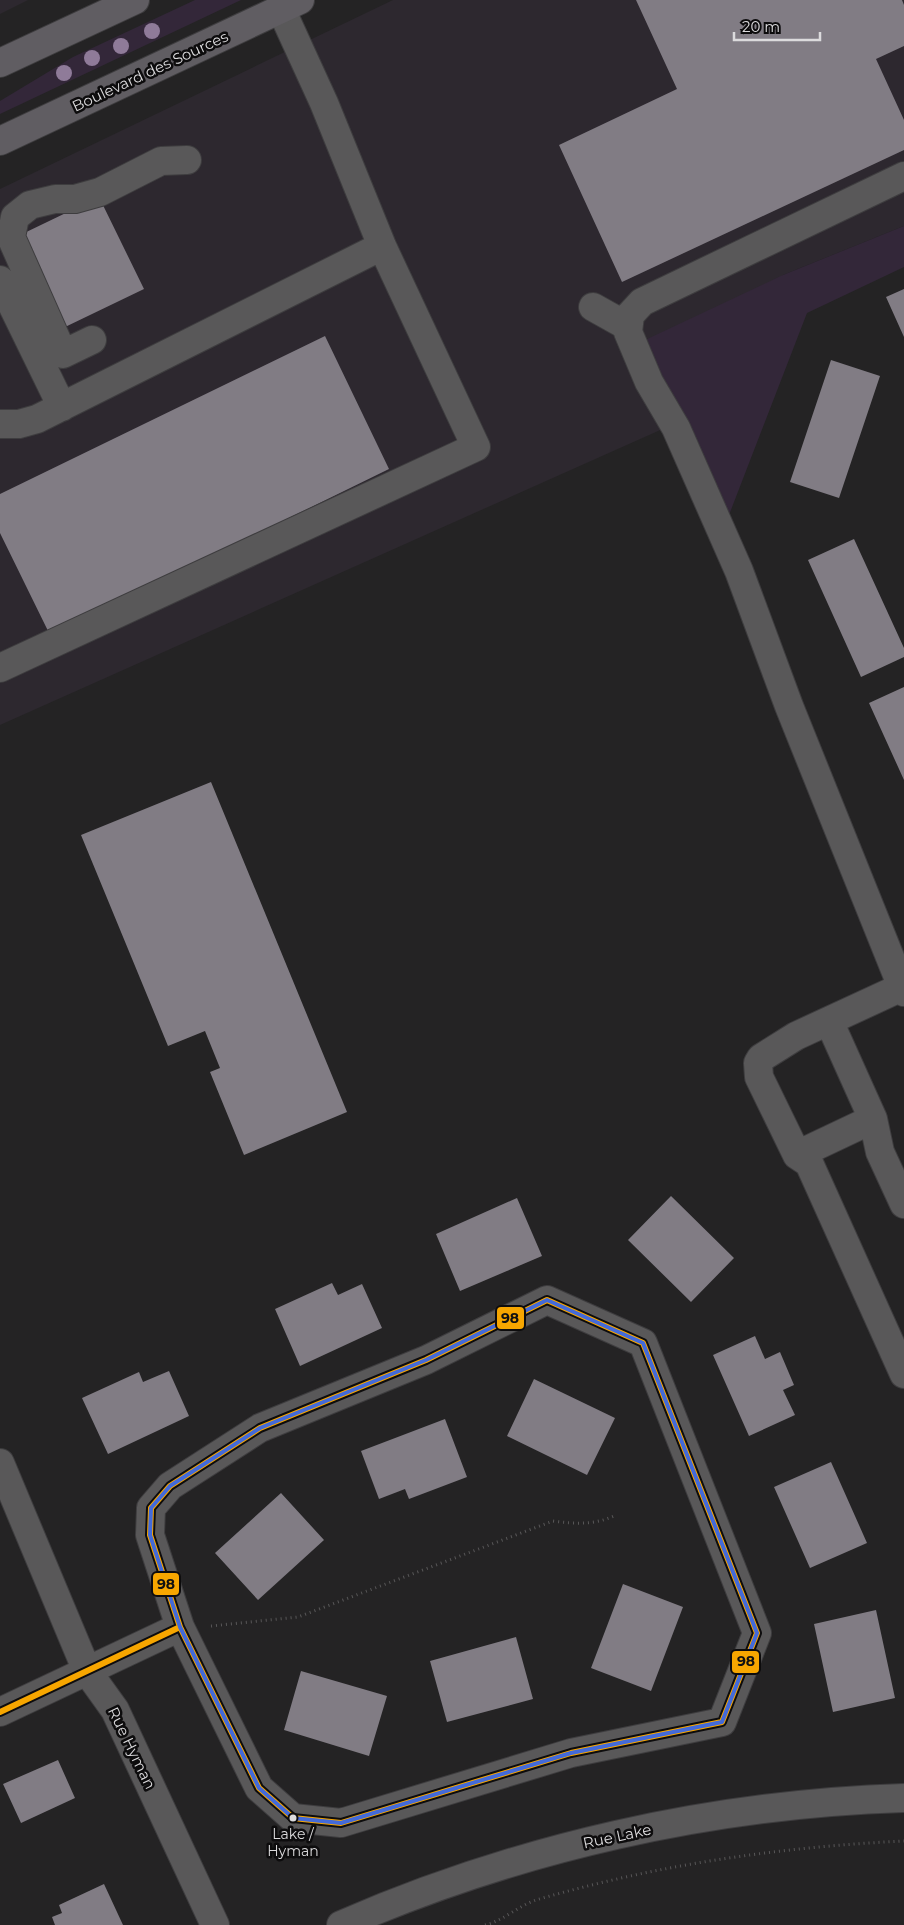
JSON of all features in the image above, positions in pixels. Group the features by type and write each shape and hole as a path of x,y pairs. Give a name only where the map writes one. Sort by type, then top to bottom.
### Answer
{"main road":[{"path":"0,63 135,0"},
{"name":"Boulevard des Sources","path":"0,142 290,4"}],"street":[{"path":"0,668 476,447 382,246 324,103 290,4"},
{"path":"92,340 64,354 11,237 15,218 30,205 55,199 75,199 100,192 161,161 186,160"},
{"path":"627,326 633,309 642,302 904,176"},
{"path":"0,424 37,420 382,246"},
{"path":"0,280 62,407"},
{"path":"593,307 627,326 649,382 676,428 739,571 789,706 903,989 829,1021 767,1053 758,1063 759,1077 797,1155 809,1163 904,1374"},
{"path":"829,1021 873,1119 880,1152 904,1204"},
{"path":"797,1155 873,1119"},
{"path":"547,1300 643,1343 757,1633 722,1722 570,1753 341,1823 293,1818 259,1788 180,1627 150,1535 151,1508 170,1486 260,1428 426,1360 547,1300"},
{"name":"Rue Hyman","path":"0,1463 87,1671 115,1710 215,1925"},
{"path":"0,1712 180,1627"},
{"name":"Rue Lake","path":"341,1925 409,1897 482,1871 612,1836 764,1810 835,1802 904,1798"}],"path":[{"path":"180,1627 254,1623 298,1617 553,1521 570,1524 599,1522 614,1516"},
{"path":"485,1925 495,1922 524,1904 536,1900 691,1863 795,1848 904,1841"}],"highlighted area":[{"path":"547,1300 643,1343 757,1633 722,1722 571,1753 341,1823 293,1818 259,1788 180,1627 150,1535 151,1508 170,1486 260,1428 426,1360"}],"shaded area":[{"path":"0,0 28,0 0,14"},
{"path":"195,0 241,0 0,114 0,101 73,57"},
{"path":"393,0 904,0 904,226 783,275 676,423 0,725 0,189"},
{"path":"904,226 904,267 807,313 729,515 643,341 783,275"}],"building":[{"path":"636,0 902,0 904,5 904,46 876,59 904,120 904,150 622,282 559,145 677,89"},
{"path":"99,197 144,289 63,328 18,236"},
{"path":"904,289 904,337 886,297"},
{"path":"325,336 389,469 50,635 0,533 0,494"},
{"path":"831,360 880,376 839,498 790,482"},
{"path":"854,539 904,648 904,657 861,677 808,560"},
{"path":"904,687 904,780 869,703"},
{"path":"211,782 347,1112 244,1155 210,1072 220,1068 205,1031 168,1046 81,835"},
{"path":"671,1196 734,1258 691,1302 628,1240"},
{"path":"517,1198 542,1256 460,1291 436,1234"},
{"path":"332,1283 338,1295 362,1284 382,1328 300,1366 275,1309"},
{"path":"755,1336 765,1359 780,1352 794,1385 783,1390 795,1415 749,1436 713,1355"},
{"path":"169,1371 189,1416 108,1454 82,1398 139,1372 143,1382"},
{"path":"534,1379 615,1418 587,1475 507,1436"},
{"path":"445,1419 467,1477 409,1499 405,1489 379,1499 361,1451"},
{"path":"831,1462 867,1543 810,1568 774,1487"},
{"path":"281,1493 324,1540 258,1600 215,1553"},
{"path":"623,1584 683,1607 651,1691 591,1668"},
{"path":"876,1610 895,1698 833,1712 814,1624"},
{"path":"516,1637 533,1699 447,1722 430,1661"},
{"path":"301,1671 387,1696 369,1756 284,1730"},
{"path":"58,1760 75,1798 21,1823 3,1784"},
{"path":"104,1884 123,1925 55,1925 52,1917 62,1913 59,1905"}],"transit line":[{"name":"98","path":"0,1712 180,1627 150,1535 151,1508 170,1486 260,1428 426,1360 547,1300 643,1343 757,1633 722,1722 571,1753 341,1823 293,1818 259,1788 180,1627"}],"place":[{"name":"Lake / Hyman","path":"293,1818"}]}
